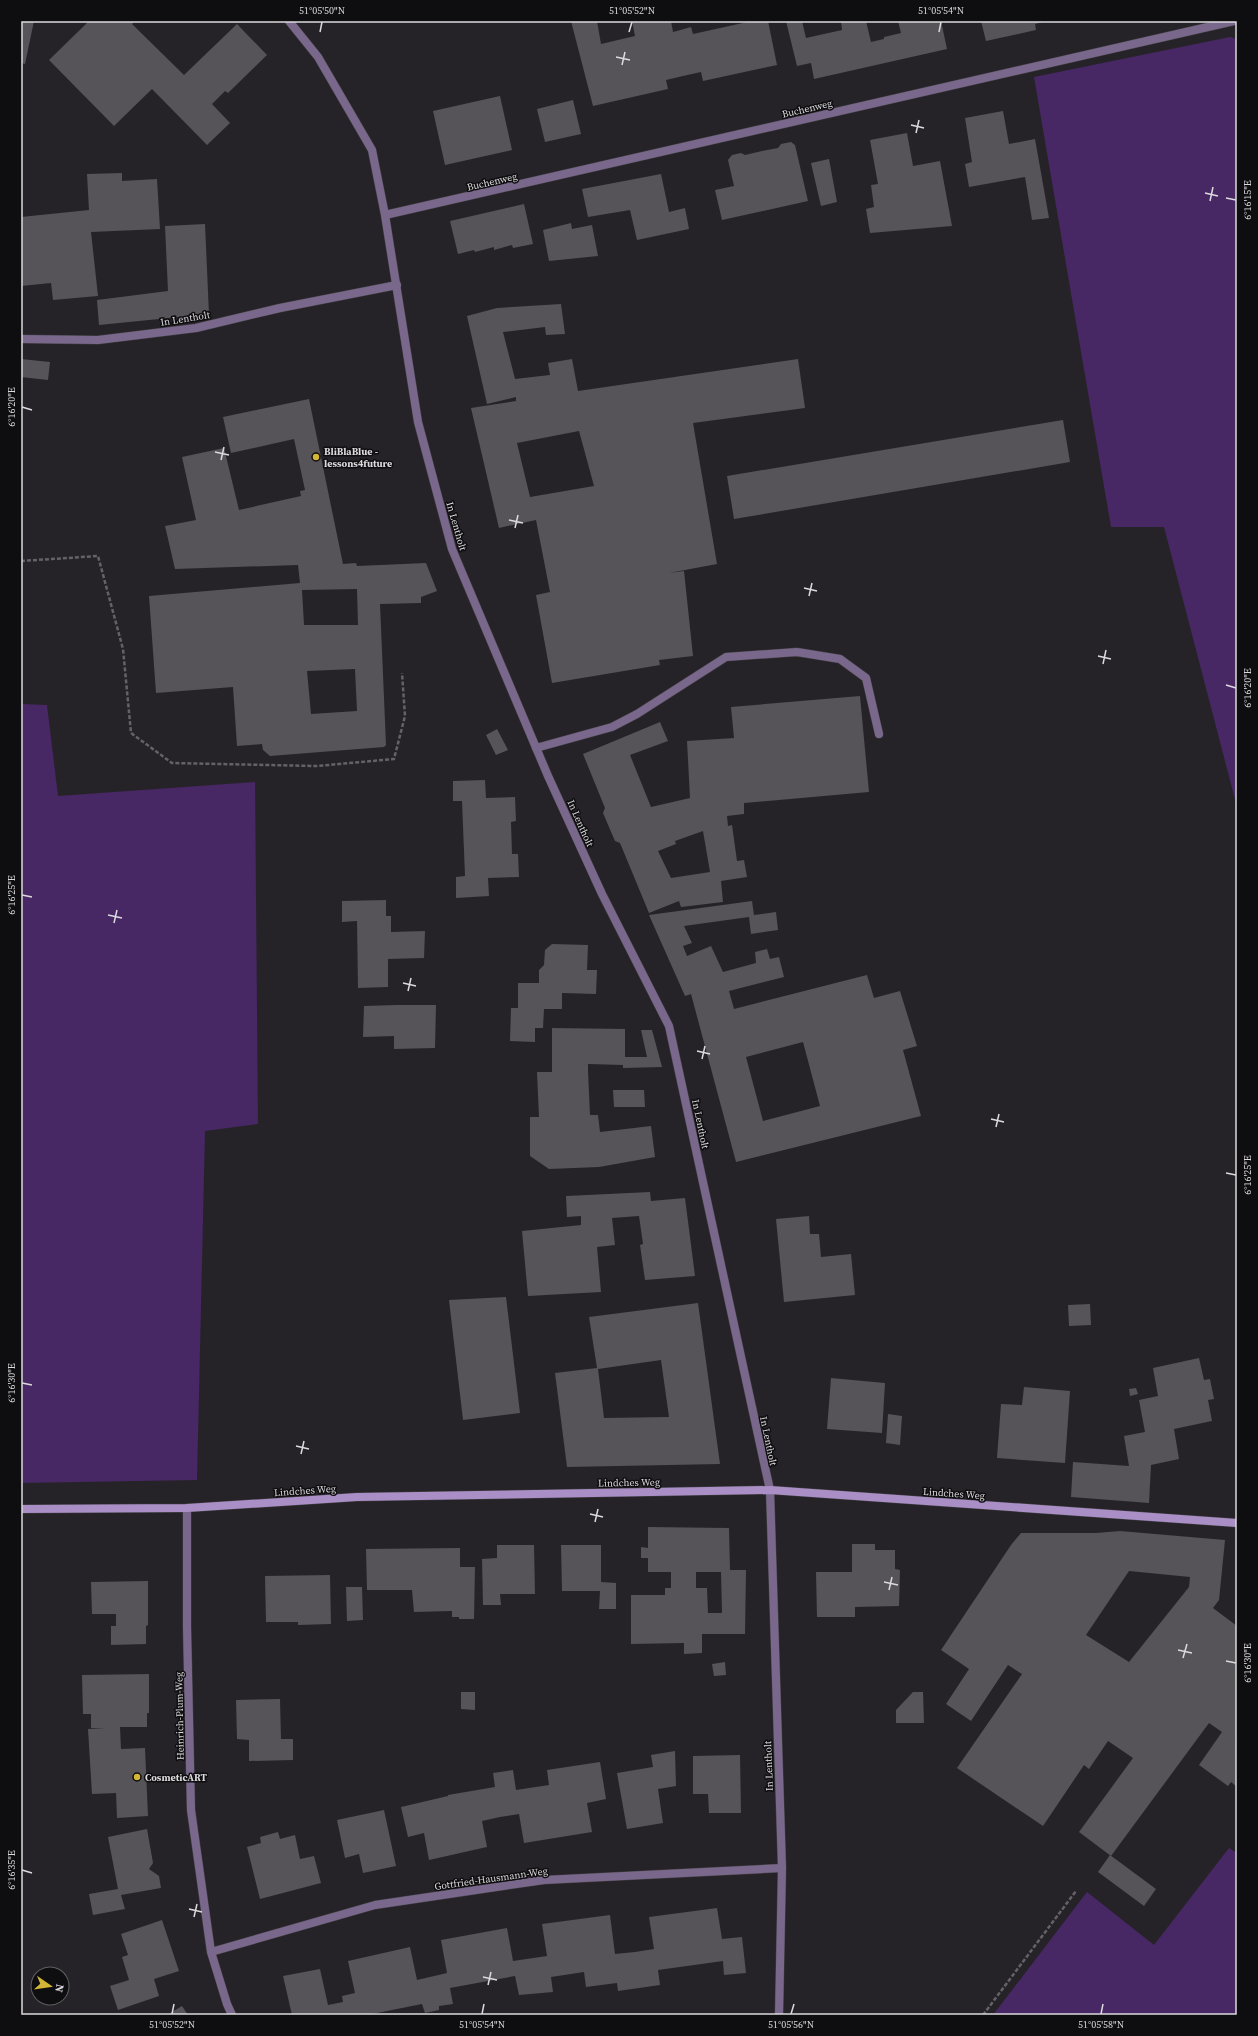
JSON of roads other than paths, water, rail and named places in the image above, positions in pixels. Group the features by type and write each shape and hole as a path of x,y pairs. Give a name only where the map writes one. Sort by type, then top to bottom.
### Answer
{"street":[{"name":"In Lentholt","path":"289,21 318,57 372,150 385,215 418,422 452,549 536,748 602,894 669,1026 770,1490 782,1868 780,2015"},
{"name":"Buchenweg","path":"385,215 1234,21"},
{"name":"In Lentholt","path":"21,339 98,340 196,328 280,308 396,285"},
{"path":"536,748 612,727 636,714 726,657 798,652 840,659 866,678 879,734"},
{"name":"Lindches Weg","path":"21,1509 187,1508 357,1496 770,1490 1237,1523"},
{"name":"Heinrich-Plum-Weg","path":"187,1508 186,1627 191,1810 211,1952 227,2004 232,2015"},
{"name":"Gottfried-Hausmann-Weg","path":"211,1952 375,1905 544,1880 782,1868"}],"place":[{"name":"BliBlaBlue - lessons4future","path":"316,457"},
{"name":"CosmeticART","path":"137,1777"}]}
